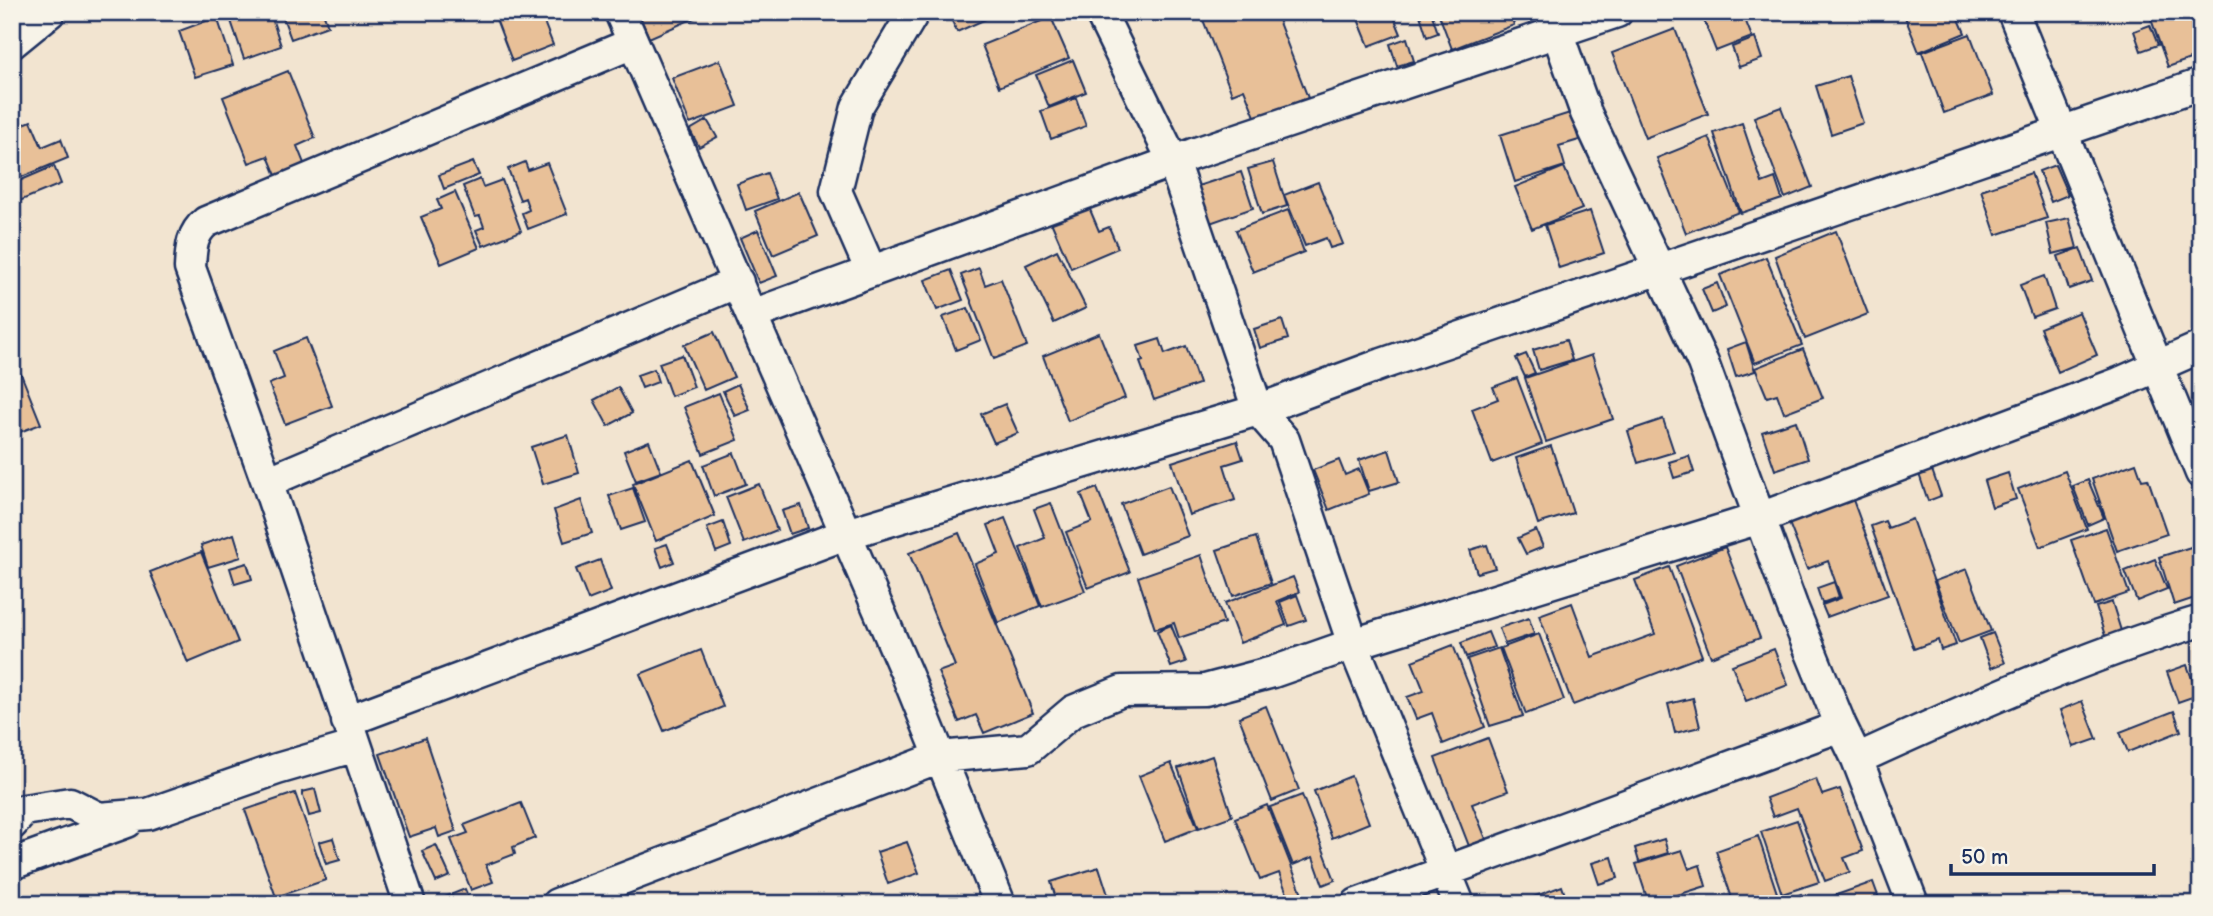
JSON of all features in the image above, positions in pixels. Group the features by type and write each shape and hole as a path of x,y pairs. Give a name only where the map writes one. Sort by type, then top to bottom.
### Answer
{"street":[{"path":"12,43 50,12"},
{"path":"620,12 846,534 1000,904"},
{"path":"871,271 836,191 857,107 914,12"},
{"path":"1100,12 1173,161 1258,410 1284,440 1353,644 1460,904"},
{"path":"752,314 1554,22 1616,12"},
{"path":"2013,12 2201,473"},
{"path":"1554,22 1586,113 1703,363 1792,606 1857,759 1913,904"},
{"path":"410,904 267,482 190,268 191,245 198,229 206,222 634,43"},
{"path":"12,864 276,769 352,733 846,534 1258,410 1382,364 1661,271 2201,84"},
{"path":"267,482 738,282"},
{"path":"557,904 940,757 1028,748 1073,711 1122,691 1205,690 1273,672 1353,644 1760,519 2119,383 2201,346"},
{"path":"1857,759 2041,678 2201,621"},
{"path":"1357,904 1841,726"},
{"path":"12,824 24,810 70,803 99,818 148,814"}],"building":[{"path":"228,12 270,12 281,46 244,59"},
{"path":"281,12 323,12 328,26 291,39"},
{"path":"512,12 540,12 553,45 512,61 496,19"},
{"path":"638,12 697,12 699,16 649,38"},
{"path":"948,12 982,12 986,19 957,32"},
{"path":"1200,12 1275,12 1308,98 1256,119 1244,89 1232,94"},
{"path":"1355,12 1392,12 1401,34 1369,46"},
{"path":"1419,12 1431,12 1438,33 1427,37"},
{"path":"1438,12 1510,12 1514,25 1452,49"},
{"path":"1719,12 1742,12 1752,37 1716,51 1703,18"},
{"path":"1903,12 1956,12 1965,33 1919,52"},
{"path":"2171,12 2201,12 2201,55 2168,67 2151,19"},
{"path":"217,17 233,65 195,77 179,31"},
{"path":"1051,17 1069,58 999,87 982,45"},
{"path":"2150,25 2158,45 2141,51 2134,31"},
{"path":"1675,29 1708,114 1645,138 1612,53"},
{"path":"1970,34 1993,95 1944,113 1922,52"},
{"path":"1407,38 1414,61 1397,66 1390,44"},
{"path":"1755,38 1762,59 1739,67 1732,47"},
{"path":"720,60 738,106 690,124 672,78"},
{"path":"1073,60 1086,92 1049,107 1036,75"},
{"path":"288,71 315,138 297,146 305,166 277,178 268,156 249,163 223,97"},
{"path":"1848,76 1863,123 1831,134 1816,86"},
{"path":"1076,98 1086,126 1051,139 1041,111"},
{"path":"1781,107 1812,187 1785,198 1754,117"},
{"path":"1570,113 1579,140 1559,146 1565,166 1515,182 1500,135"},
{"path":"707,120 717,137 699,147 690,130"},
{"path":"31,121 42,147 61,139 68,158 12,181 12,129"},
{"path":"1742,123 1762,183 1775,178 1782,199 1741,213 1714,133"},
{"path":"1709,137 1739,212 1686,233 1657,158"},
{"path":"473,162 479,175 444,189 439,175"},
{"path":"525,162 528,170 547,163 567,214 528,229 522,213 529,210 525,198 520,200 508,169"},
{"path":"1273,162 1287,206 1262,214 1248,169"},
{"path":"2055,165 2068,195 2051,202 2039,171"},
{"path":"54,166 61,184 12,204 12,184"},
{"path":"1564,167 1582,209 1532,229 1515,187"},
{"path":"1241,172 1253,208 1210,223 1198,186"},
{"path":"767,173 777,199 746,210 737,184"},
{"path":"2031,173 2047,218 1996,235 1981,190"},
{"path":"480,179 483,187 502,180 521,231 483,246 476,230 484,227 480,216 475,217 463,186"},
{"path":"1318,182 1343,244 1330,248 1326,238 1305,246 1284,195"},
{"path":"455,192 479,248 441,264 421,217 441,209 437,200"},
{"path":"799,192 818,236 773,255 755,211"},
{"path":"1088,205 1099,231 1109,227 1118,248 1071,268 1051,222"},
{"path":"1288,210 1304,252 1253,272 1236,230"},
{"path":"1590,211 1604,253 1559,268 1545,225"},
{"path":"2069,218 2077,248 2053,254 2046,223"},
{"path":"758,230 777,276 759,283 740,238"},
{"path":"1836,231 1868,314 1805,339 1775,256"},
{"path":"2080,248 2092,281 2069,289 2058,256"},
{"path":"1057,250 1086,308 1054,323 1026,265"},
{"path":"1766,257 1802,345 1755,363 1720,275"},
{"path":"979,268 985,285 1001,279 1027,346 994,359 961,275"},
{"path":"951,270 963,300 937,310 925,280"},
{"path":"2044,276 2055,309 2032,317 2020,285"},
{"path":"1717,283 1726,307 1712,313 1702,289"},
{"path":"968,308 981,340 956,350 943,317"},
{"path":"2079,312 2097,355 2058,372 2040,328"},
{"path":"1282,320 1288,339 1260,348 1254,329"},
{"path":"714,332 734,377 704,390 684,345"},
{"path":"1099,333 1125,398 1068,421 1043,356"},
{"path":"306,338 332,406 285,424 269,384 284,378 274,351"},
{"path":"1160,339 1165,354 1186,346 1199,384 1154,400 1140,362 1143,361 1138,346"},
{"path":"1566,340 1572,360 1539,370 1533,350"},
{"path":"1746,342 1755,371 1736,377 1727,349"},
{"path":"1803,349 1823,398 1784,413 1777,394 1767,397 1755,368"},
{"path":"1526,354 1535,373 1525,377 1516,358"},
{"path":"682,355 694,387 671,396 659,363"},
{"path":"1592,355 1613,419 1546,442 1525,378"},
{"path":"654,369 658,382 642,388 637,375"},
{"path":"21,374 41,424 12,435 12,377"},
{"path":"1517,378 1542,444 1492,463 1472,409 1498,399 1493,387"},
{"path":"738,384 750,410 735,416 723,391"},
{"path":"618,387 632,413 608,426 594,400"},
{"path":"719,393 738,440 703,454 684,407"},
{"path":"1005,404 1018,433 994,443 981,414"},
{"path":"1663,419 1674,452 1638,463 1628,431"},
{"path":"1796,421 1808,459 1775,470 1762,432"},
{"path":"568,435 579,473 543,484 531,447"},
{"path":"649,441 661,472 636,481 624,451"},
{"path":"1237,441 1243,459 1224,465 1235,500 1189,515 1172,462"},
{"path":"1551,446 1573,513 1538,524 1516,458"},
{"path":"1389,450 1399,482 1369,491 1359,460"},
{"path":"734,453 746,484 714,496 703,465"},
{"path":"1689,456 1694,472 1674,478 1669,462"},
{"path":"692,460 715,516 656,541 633,484"},
{"path":"1339,460 1345,475 1359,469 1369,494 1329,510 1313,470"},
{"path":"2136,463 2142,480 2148,479 2167,534 2117,551 2092,479"},
{"path":"1932,470 1941,496 1928,501 1919,474"},
{"path":"2065,471 2087,529 2040,547 2018,489"},
{"path":"2008,473 2016,499 1992,507 1984,481"},
{"path":"2088,480 2104,518 2088,525 2073,486"},
{"path":"759,484 777,530 744,543 726,497"},
{"path":"1169,486 1188,536 1140,554 1121,504"},
{"path":"633,488 645,522 621,530 609,496"},
{"path":"1097,488 1130,572 1088,588 1066,532 1092,522 1081,494"},
{"path":"581,500 592,533 564,542 554,510"},
{"path":"1853,500 1888,595 1827,617 1822,605 1841,598 1828,561 1807,569 1789,523"},
{"path":"1051,503 1085,591 1042,607 1020,548 1045,538 1034,509"},
{"path":"801,505 808,528 790,534 782,511"},
{"path":"1005,518 1040,606 998,623 975,564 999,554 988,525"},
{"path":"1912,519 1956,645 1941,650 1938,640 1914,649 1871,526 1885,521 1888,528"},
{"path":"723,522 731,546 716,552 707,528"},
{"path":"2106,528 2129,593 2094,605 2071,540"},
{"path":"1536,530 1543,547 1526,554 1518,538"},
{"path":"959,533 1033,713 984,733 976,715 959,722 938,672 955,666 909,553"},
{"path":"234,534 241,557 208,567 201,545"},
{"path":"1256,537 1271,583 1233,596 1217,550"},
{"path":"667,544 674,562 662,567 655,548"},
{"path":"1487,545 1495,568 1477,573 1470,550"},
{"path":"2194,546 2201,567 2201,596 2174,605 2159,557"},
{"path":"1725,547 1760,638 1711,657 1676,566"},
{"path":"201,552 238,642 188,663 150,572"},
{"path":"1201,555 1224,623 1179,638 1174,623 1155,629 1138,577"},
{"path":"2155,559 2167,589 2137,601 2125,571"},
{"path":"600,560 611,591 588,600 576,569"},
{"path":"247,563 252,579 235,584 230,568"},
{"path":"1669,567 1702,656 1573,705 1539,615 1572,603 1592,657 1655,634 1635,580"},
{"path":"1967,569 1991,631 1959,643 1935,581"},
{"path":"1293,577 1299,592 1277,601 1286,625 1240,643 1225,603"},
{"path":"1834,582 1839,597 1822,603 1817,588"},
{"path":"1297,595 1306,620 1289,626 1280,602"},
{"path":"2112,602 2122,634 2106,639 2096,607"},
{"path":"1529,618 1534,634 1505,644 1499,628"},
{"path":"1171,625 1186,662 1171,667 1157,631"},
{"path":"1488,632 1494,647 1466,657 1461,643"},
{"path":"1993,633 2005,663 1991,668 1980,638"},
{"path":"1539,634 1564,700 1526,714 1501,648"},
{"path":"1453,645 1485,727 1443,744 1432,713 1416,719 1407,697 1424,691 1412,661"},
{"path":"1499,648 1523,716 1490,726 1467,659"},
{"path":"1774,649 1788,685 1746,701 1732,665"},
{"path":"701,650 723,707 664,731 640,674"},
{"path":"2187,665 2198,695 2178,702 2167,672"},
{"path":"1693,698 1700,727 1675,733 1668,704"},
{"path":"2082,701 2097,739 2074,747 2060,710"},
{"path":"1266,706 1299,790 1272,801 1239,717"},
{"path":"2174,711 2181,731 2128,752 2120,732"},
{"path":"425,738 456,831 439,837 436,828 409,837 380,754"},
{"path":"1488,738 1508,791 1472,804 1486,839 1469,846 1435,758"},
{"path":"1212,756 1232,816 1199,828 1178,768"},
{"path":"1171,763 1198,828 1165,841 1139,776"},
{"path":"1351,776 1369,823 1332,838 1314,791"},
{"path":"1816,779 1822,795 1840,789 1863,851 1844,858 1850,872 1825,881 1797,808 1773,817 1766,798"},
{"path":"315,789 321,813 309,816 302,792"},
{"path":"295,793 326,880 276,897 245,810"},
{"path":"1302,795 1335,880 1323,885 1313,857 1293,865 1270,807"},
{"path":"521,803 535,838 513,847 515,854 486,865 493,882 471,890 451,839 468,833 464,825"},
{"path":"1267,805 1303,896 1290,901 1279,873 1260,880 1235,818"},
{"path":"1797,820 1819,882 1782,894 1761,832"},
{"path":"1758,836 1778,896 1758,904 1734,904 1716,851"},
{"path":"333,838 340,860 326,864 319,842"},
{"path":"1664,839 1668,853 1639,862 1635,848"},
{"path":"907,842 919,873 888,884 877,852"},
{"path":"436,845 450,876 436,882 422,851"},
{"path":"1682,850 1689,869 1700,865 1706,886 1649,904 1636,864"},
{"path":"1612,857 1618,878 1599,884 1592,863"},
{"path":"1099,867 1111,904 1050,904 1057,902 1051,882"},
{"path":"1873,882 1881,904 1811,904"},
{"path":"1562,886 1568,904 1535,904 1533,897"},
{"path":"465,889 471,904 448,904 445,897"},
{"path":"1801,894 1805,904 1777,904"}]}
